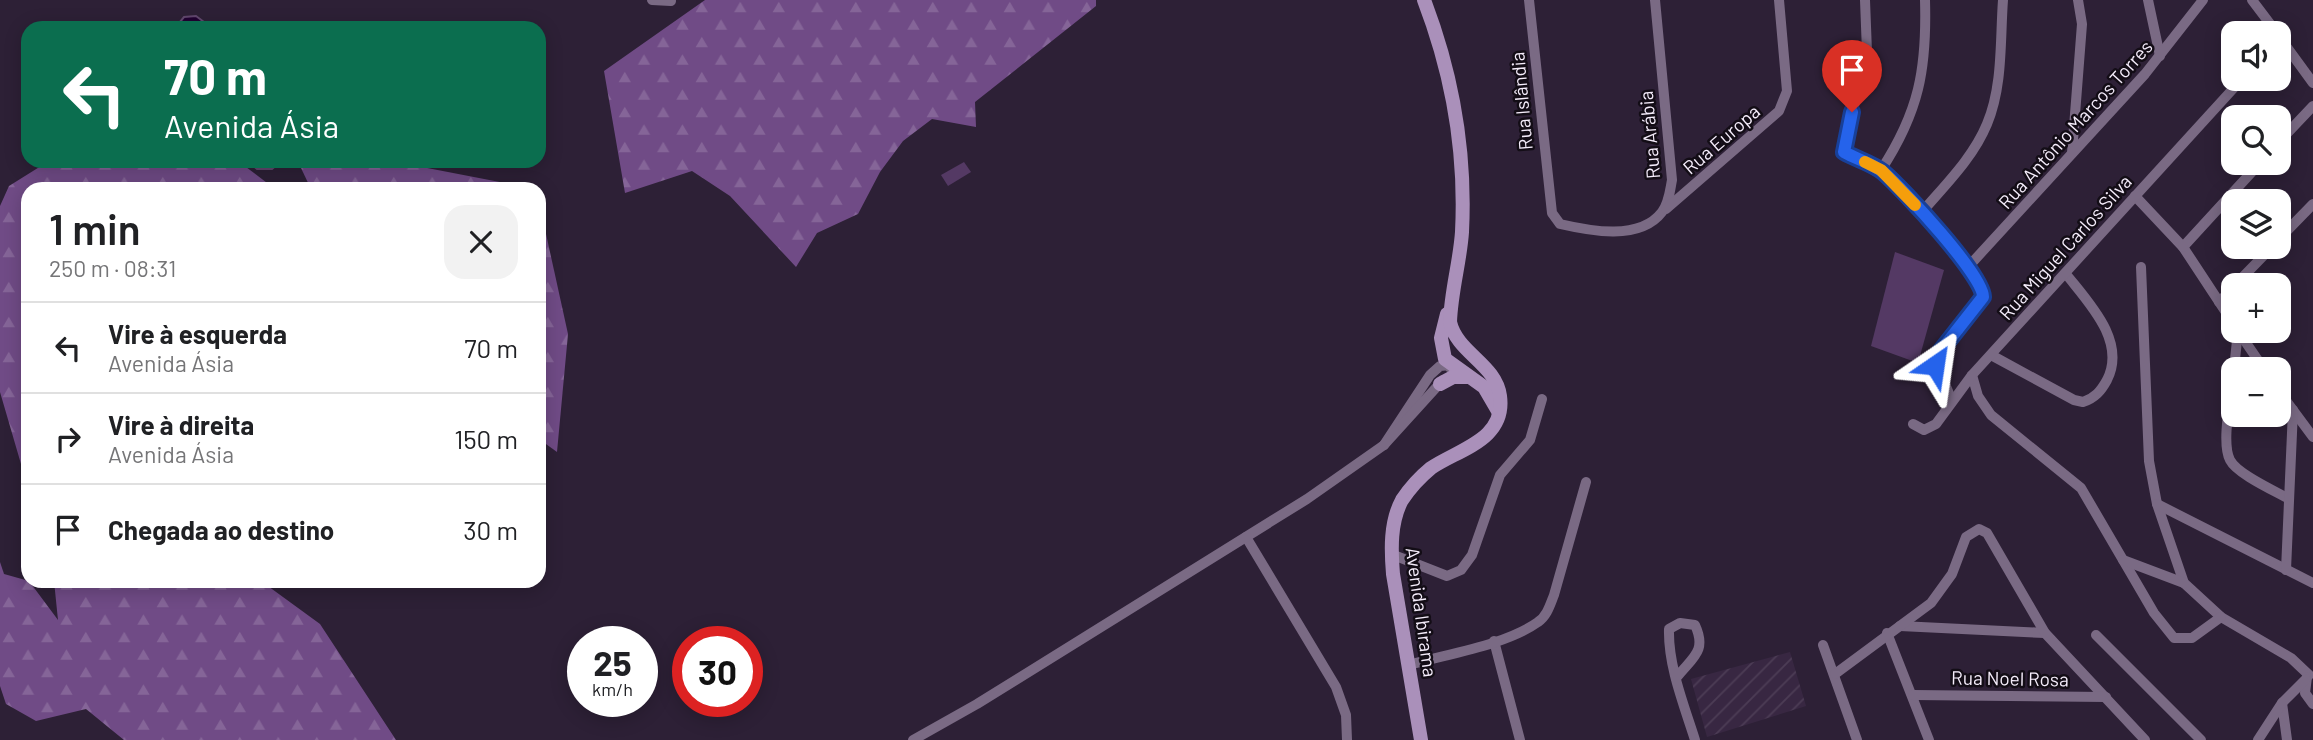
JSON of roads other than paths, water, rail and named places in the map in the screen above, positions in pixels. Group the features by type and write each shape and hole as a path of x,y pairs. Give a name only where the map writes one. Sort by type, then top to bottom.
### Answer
{"main road":[{"path":"1424,0 1451,88 1458,140 1462,228 1459,265 1451,307 1453,335 1450,365"},
{"path":"1451,307 1443,323 1442,353 1450,365 1484,387 1498,412"},
{"path":"1453,335 1498,388 1498,412"},
{"path":"1450,365 1475,359"},
{"path":"1440,384 1453,377 1469,377"},
{"name":"Avenida Ibirama","path":"1422,740 1391,554 1395,516 1414,483 1432,468 1487,437 1498,412"}],"street":[{"path":"652,0 671,1"},
{"name":"Rua Islândia","path":"1529,0 1548,198 1552,213 1560,224 1604,231 1636,228 1663,211"},
{"name":"Rua Arábia","path":"1655,0 1672,180 1663,211"},
{"name":"Rua Europa","path":"1663,211 1767,122 1783,104 1787,91 1779,0"},
{"path":"1865,0 1867,52 1842,148 1845,153 1881,170 1922,212 1969,267 1983,289 1983,297 1935,360 1952,401"},
{"path":"1881,170 1900,138 1919,93 1926,46 1925,0"},
{"path":"1922,212 1963,163 1986,127 1994,104 2003,0"},
{"path":"2072,153 2082,24 2078,0"},
{"path":"2148,0 2160,56"},
{"name":"Rua Antônio Marcos Torres","path":"1969,267 2160,56 2203,0"},
{"path":"2252,0 2268,21"},
{"path":"2291,52 2313,83"},
{"name":"Rua Miguel Carlos Silva","path":"1913,424 1924,430 1930,429 1972,375 2231,91"},
{"path":"2291,129 2313,106"},
{"path":"2183,247 2249,175"},
{"path":"2135,196 2183,247 2221,305"},
{"path":"2291,227 2313,204"},
{"path":"2247,273 2261,259"},
{"path":"2141,267 2144,398 2149,461 2157,504 2184,583"},
{"path":"1991,355 2074,400 2083,401 2098,393 2112,371 2112,346 2101,321 2066,274"},
{"path":"913,740 977,704 1246,537 1384,445 1440,384 1450,365 1440,366 1430,375 1384,445"},
{"path":"1972,375 1978,396 1991,415 2081,488 2154,613 2174,638 2192,638 2221,617"},
{"path":"1391,554 1447,576 1467,564 1500,475 1530,440 1542,399"},
{"path":"2291,407 2313,437"},
{"path":"2286,570 2293,410"},
{"path":"2228,427 2229,459 2239,469 2289,499"},
{"path":"1409,665 1494,641 1539,622 1548,611 1586,482"},
{"path":"2157,504 2313,583"},
{"path":"1835,674 1931,603 1952,574 1966,537 1979,529 1987,533 2045,633 2145,740"},
{"path":"1246,537 1336,687 1346,715 1348,740"},
{"path":"2123,561 2184,583 2221,617 2291,658 2309,675 2310,701 2291,694"},
{"path":"1677,677 1700,647 1702,640 1695,625 1680,623 1669,629 1677,677 1695,740"},
{"path":"1900,626 2045,633"},
{"path":"1887,633 1929,740"},
{"path":"2096,635 2201,740"},
{"path":"1494,641 1520,740"},
{"path":"1823,645 1857,740"},
{"path":"2258,740 2282,704 2309,675"},
{"name":"Rua Noel Rosa","path":"1913,695 2106,696"},
{"path":"2282,704 2287,740"}],"water":[{"path":"196,16 203,21 181,21 184,17"}]}
